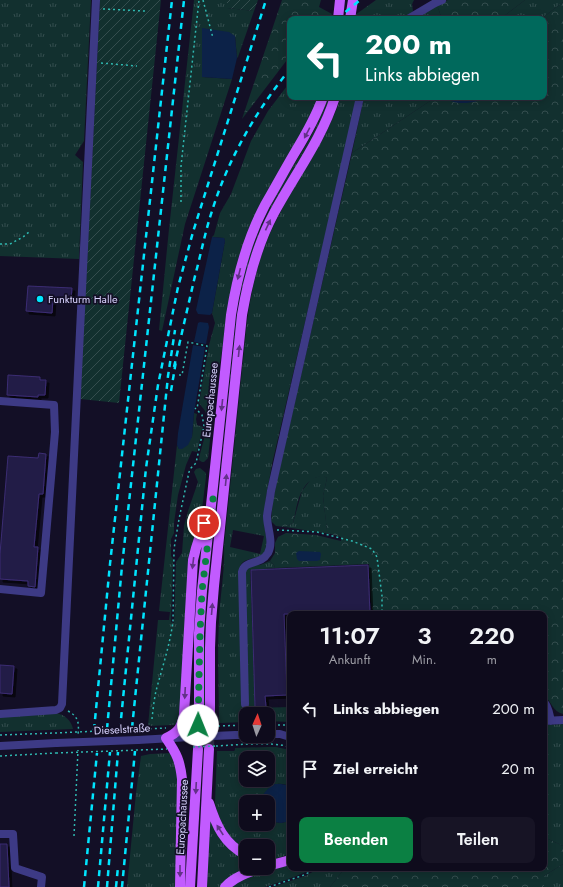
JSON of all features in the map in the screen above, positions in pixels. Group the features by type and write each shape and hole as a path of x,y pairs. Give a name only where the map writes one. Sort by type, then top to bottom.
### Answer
{"main road":[{"path":"338,16 340,0"},
{"path":"350,16 352,0"},
{"name":"Europachaussee","path":"195,726 202,591 213,499 231,315 239,274 252,234 264,207 305,136 322,100"},
{"path":"210,723 210,648 214,586 242,322 249,280 255,258 267,227 321,133 334,100"},
{"path":"166,733 173,735 178,731 183,721 193,560 213,499"},
{"path":"166,733 178,756 181,767 180,887"},
{"name":"Europachaussee","path":"190,887 196,748"},
{"path":"202,887 209,749"},
{"path":"207,797 219,829 239,851"},
{"path":"275,862 286,861"},
{"path":"275,864 286,861"},
{"path":"225,887 244,875"}],"street":[{"path":"0,714 56,710 60,708 62,704 96,0"},
{"path":"413,16 435,2 442,0"},
{"path":"245,704 242,572 243,567 247,564 263,559 269,552 270,542 267,517 271,491 359,100"},
{"path":"0,401 54,405 55,432 41,592 0,589"},
{"path":"547,706 548,721 563,720"},
{"path":"275,733 287,731"},
{"name":"Dieselstraße","path":"0,746 56,743 166,733 190,737 239,735"},
{"path":"275,735 287,737"},
{"path":"0,834 13,834 15,868 42,877 41,887"}],"path":[{"path":"181,202 181,166 199,0"},
{"path":"203,0 214,38"},
{"path":"95,9 145,11"},
{"path":"92,63 137,66"},
{"path":"0,244 10,244 29,232"},
{"path":"152,719 156,692 164,666 172,630 174,549 179,519 189,472 196,463 204,426 202,415 196,409 207,346 188,342 182,375 179,375"},
{"path":"269,530 317,532 352,541 372,549 377,557 382,596 382,611"},
{"path":"60,708 74,714 79,727 78,735"},
{"path":"195,726 239,725"},
{"path":"275,725 287,725"},
{"path":"0,735 55,733 166,733"},
{"path":"196,748 276,744 287,746"},
{"path":"0,756 167,749"},
{"path":"74,836 78,751"},
{"path":"269,887 311,871"}],"green space":[{"path":"0,0 91,0 84,141 75,155 83,162 79,259 0,256"},
{"path":"100,0 161,0 119,403 80,399"},
{"path":"194,0 227,0 227,8 254,11 238,57 237,58 235,36 202,77 232,79 185,224 162,331 159,330"},
{"path":"227,0 258,0 254,11 227,8"},
{"path":"282,0 321,0 319,7 332,14 330,16 287,16 287,60 242,119"},
{"path":"376,0 414,0 412,4 413,11 407,16 355,15"},
{"path":"448,0 525,0 504,16 441,16 437,5"},
{"path":"525,0 563,0 563,2 545,16 504,16"},
{"path":"563,2 563,714 554,709 547,698 547,611 372,611 369,564 275,568 270,561 275,553 275,543 278,537 286,533 316,535 341,541 341,537 327,531 323,496 327,478 322,476 312,480 303,490 293,523 285,527 276,526 271,521 273,500 280,467 352,153 432,100 547,100 547,16 545,16"},
{"path":"437,5 441,16 418,16"},
{"path":"287,86 287,100 318,100 311,117 287,158 231,296 217,376 208,458 202,462 199,460 205,436 207,417 205,411 199,403 209,345 215,323 212,313 225,241 224,238 212,237 214,235 220,213 231,194 251,141 268,111"},
{"path":"327,100 330,100 243,291 207,723 204,723 204,655 206,621 236,320 242,284 255,240 280,188 307,144"},
{"path":"340,100 357,100 272,464 264,515 264,526 267,541 266,549 265,552 259,557 244,561 240,567 245,571 252,565 260,565 270,561 275,568 250,570 255,707 239,707 239,722 219,723 218,633 224,565 224,546 251,295 261,256 271,231 320,144","holes":["233,530 264,536 260,554 230,547"]},
{"path":"363,100 432,100 352,153"},
{"path":"194,413 197,414 197,425 203,427 197,452 192,451 186,465 178,495 174,533 171,539 171,556 173,559 171,622 174,623 176,562 182,553 184,526 198,482 194,472 196,469 200,468 206,473 206,477 202,509 194,542 180,714 177,724 148,726 158,620 169,620 170,612 159,611 177,445 179,449 192,437"},
{"path":"320,476 327,478 323,496 327,530 331,534 285,527 293,523 302,491 311,479"},
{"path":"275,707 287,707 287,722 275,721"},
{"path":"56,713 67,718 73,729 0,732 0,717"},
{"path":"563,724 563,846 547,838 547,725"},
{"path":"276,747 287,749 287,785 275,785 275,751 239,751 239,787 271,787 264,795 239,795 239,831 275,831 275,822 287,822 287,855 275,859 275,839 239,839 239,846 226,833 215,803 217,751 234,751 235,748"},
{"path":"171,753 178,766 176,887 127,887 141,756"},
{"path":"211,822 239,852 239,875 224,883 220,887 206,887"},
{"path":"547,838 563,846 563,864 544,876 544,887 330,887 343,871 547,871"},
{"path":"563,864 563,887 544,887 544,876"},
{"path":"287,866 287,871 308,871 265,887 230,887 251,875 275,875 275,868"},
{"path":"314,871 343,871 330,887 273,887 305,876"}],"water":[{"path":"202,28 229,32 235,36 237,58 232,79 202,77"},
{"path":"448,100 479,100 465,103"},
{"path":"212,237 224,238 225,241 212,313 210,315 198,314 196,310"},
{"path":"198,323 208,323 209,327 206,344 194,342"},
{"path":"193,345 205,347 194,413 192,437 188,445 182,449 179,449 177,445 178,433"},
{"path":"299,551 320,552 320,560 299,561 296,553"},
{"path":"275,784 287,785 287,822 275,822 275,795 263,795 270,787 275,787"}],"building":[{"name":"Funkturm Halle","path":"28,286 72,288 71,300 53,299 52,313 26,311"},
{"path":"8,375 40,377 40,380 46,380 45,395 38,395 38,397 7,395"},
{"path":"39,453 46,454 43,494 39,494 34,547 38,547 35,587 28,586 28,581 0,579 0,554 8,456 38,458"},
{"path":"368,565 370,611 287,611 287,614 284,614 287,695 265,696 266,707 255,707 251,570"},
{"path":"0,665 14,666 12,694 0,693"},
{"path":"0,844 7,844 9,887 0,887"}],"tunnel":[{"path":"209,749 210,723"},
{"path":"198,749 199,725"}],"railway":[{"path":"94,730 110,564 172,0"},
{"path":"107,729 122,566 184,0"},
{"path":"120,729 146,468 158,385 178,287 193,232 266,0"},
{"path":"341,16 360,0"},
{"path":"174,367 205,235 226,173 244,136 287,73"},
{"path":"132,728 168,376 175,330"},
{"path":"171,391 176,361"},
{"path":"122,887 135,751"},
{"path":"98,887 110,752"},
{"path":"107,887 118,752"},
{"path":"84,887 97,753"},
{"path":"116,887 118,867"}],"place":[{"name":"Funkturm Halle","path":"40,299"}],"route":[{"path":"198,725 202,591 213,499 204,523"}]}
